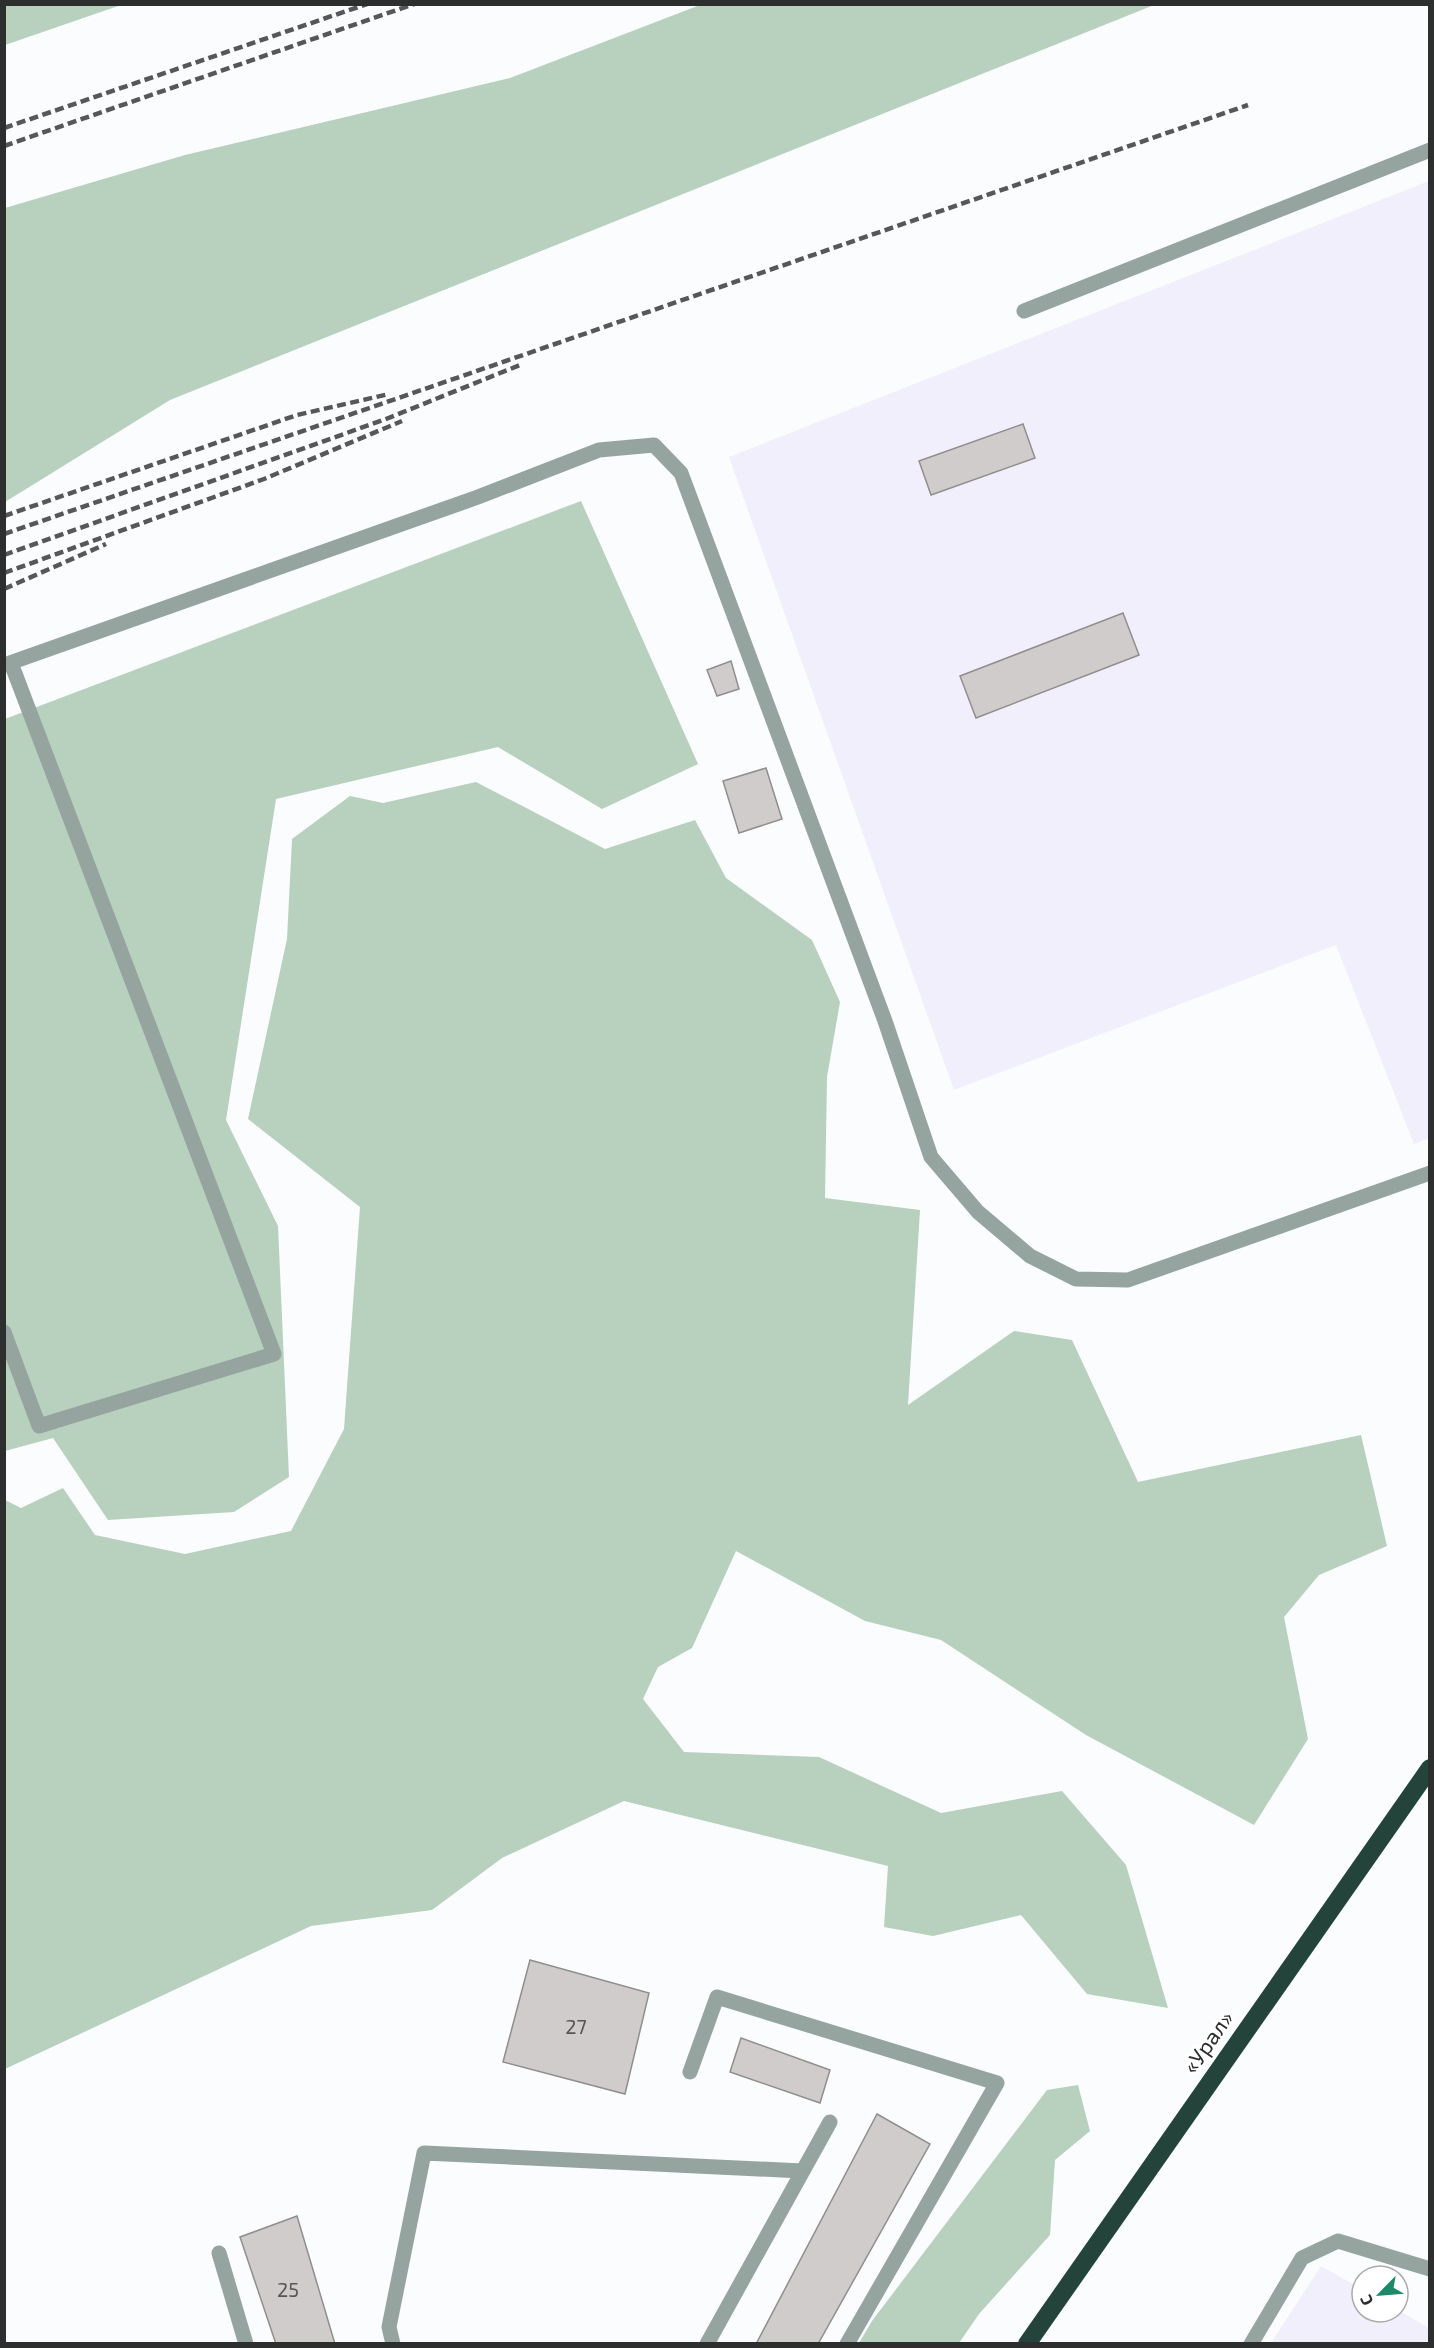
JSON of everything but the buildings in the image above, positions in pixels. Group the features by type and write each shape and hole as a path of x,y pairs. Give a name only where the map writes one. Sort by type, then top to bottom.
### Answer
{"highway":[{"name":"«Урал»","path":"1027,2343 1430,1768"}],"street":[{"path":"1024,311 1430,150"},
{"path":"4,1332 39,1426 274,1354 8,664 466,501 599,450 654,445 681,473 885,1021 931,1157 978,1212 1030,1256 1076,1279 1128,1280 1430,1173"},
{"path":"690,2072 717,1997 997,2083 847,2343"},
{"path":"707,2343 830,2122"},
{"path":"393,2343 389,2327 424,2153 801,2171"},
{"path":"1251,2343 1302,2258 1338,2241 1430,2269"},
{"path":"219,2253 246,2343"}],"shaded area":[{"path":"1429,181 1429,1138 1414,1144 1336,945 954,1090 729,457"},
{"path":"1321,2266 1350,2282 1350,2324 1410,2324 1410,2317 1429,2328 1429,2343 1271,2343"}],"green space":[{"path":"5,4 121,4 121,5 5,45"},
{"path":"700,5 1154,5 170,400 5,502 5,208 185,155 510,78"},
{"path":"581,501 698,764 602,809 498,747 276,799 226,1120 278,1226 289,1477 234,1512 108,1520 53,1438 5,1451 5,719"},
{"path":"476,782 605,849 695,820 726,878 812,940 840,1002 827,1077 825,1198 920,1210 908,1405 1014,1331 1072,1340 1138,1482 1361,1435 1387,1546 1319,1575 1284,1617 1308,1739 1254,1825 1086,1735 941,1640 865,1621 736,1551 692,1648 658,1667 643,1699 684,1752 819,1757 941,1813 1062,1791 1126,1865 1168,2008 1087,1994 1021,1915 933,1936 884,1927 888,1866 624,1801 502,1858 432,1910 311,1926 5,2069 5,1500 21,1508 63,1488 95,1535 185,1554 291,1531 344,1429 360,1207 248,1119 287,939 292,839 350,796 383,803"},
{"path":"1078,2085 1090,2131 1055,2160 1050,2235 979,2314 959,2343 859,2343 872,2321 1047,2090"}],"railway":[{"path":"4,128 367,4"},
{"path":"4,146 414,4"},
{"path":"4,534 1248,105"},
{"path":"4,555 386,419 520,365"},
{"path":"4,516 297,415 389,394"},
{"path":"4,573 264,479 402,421"},
{"path":"4,589 106,544"}]}
